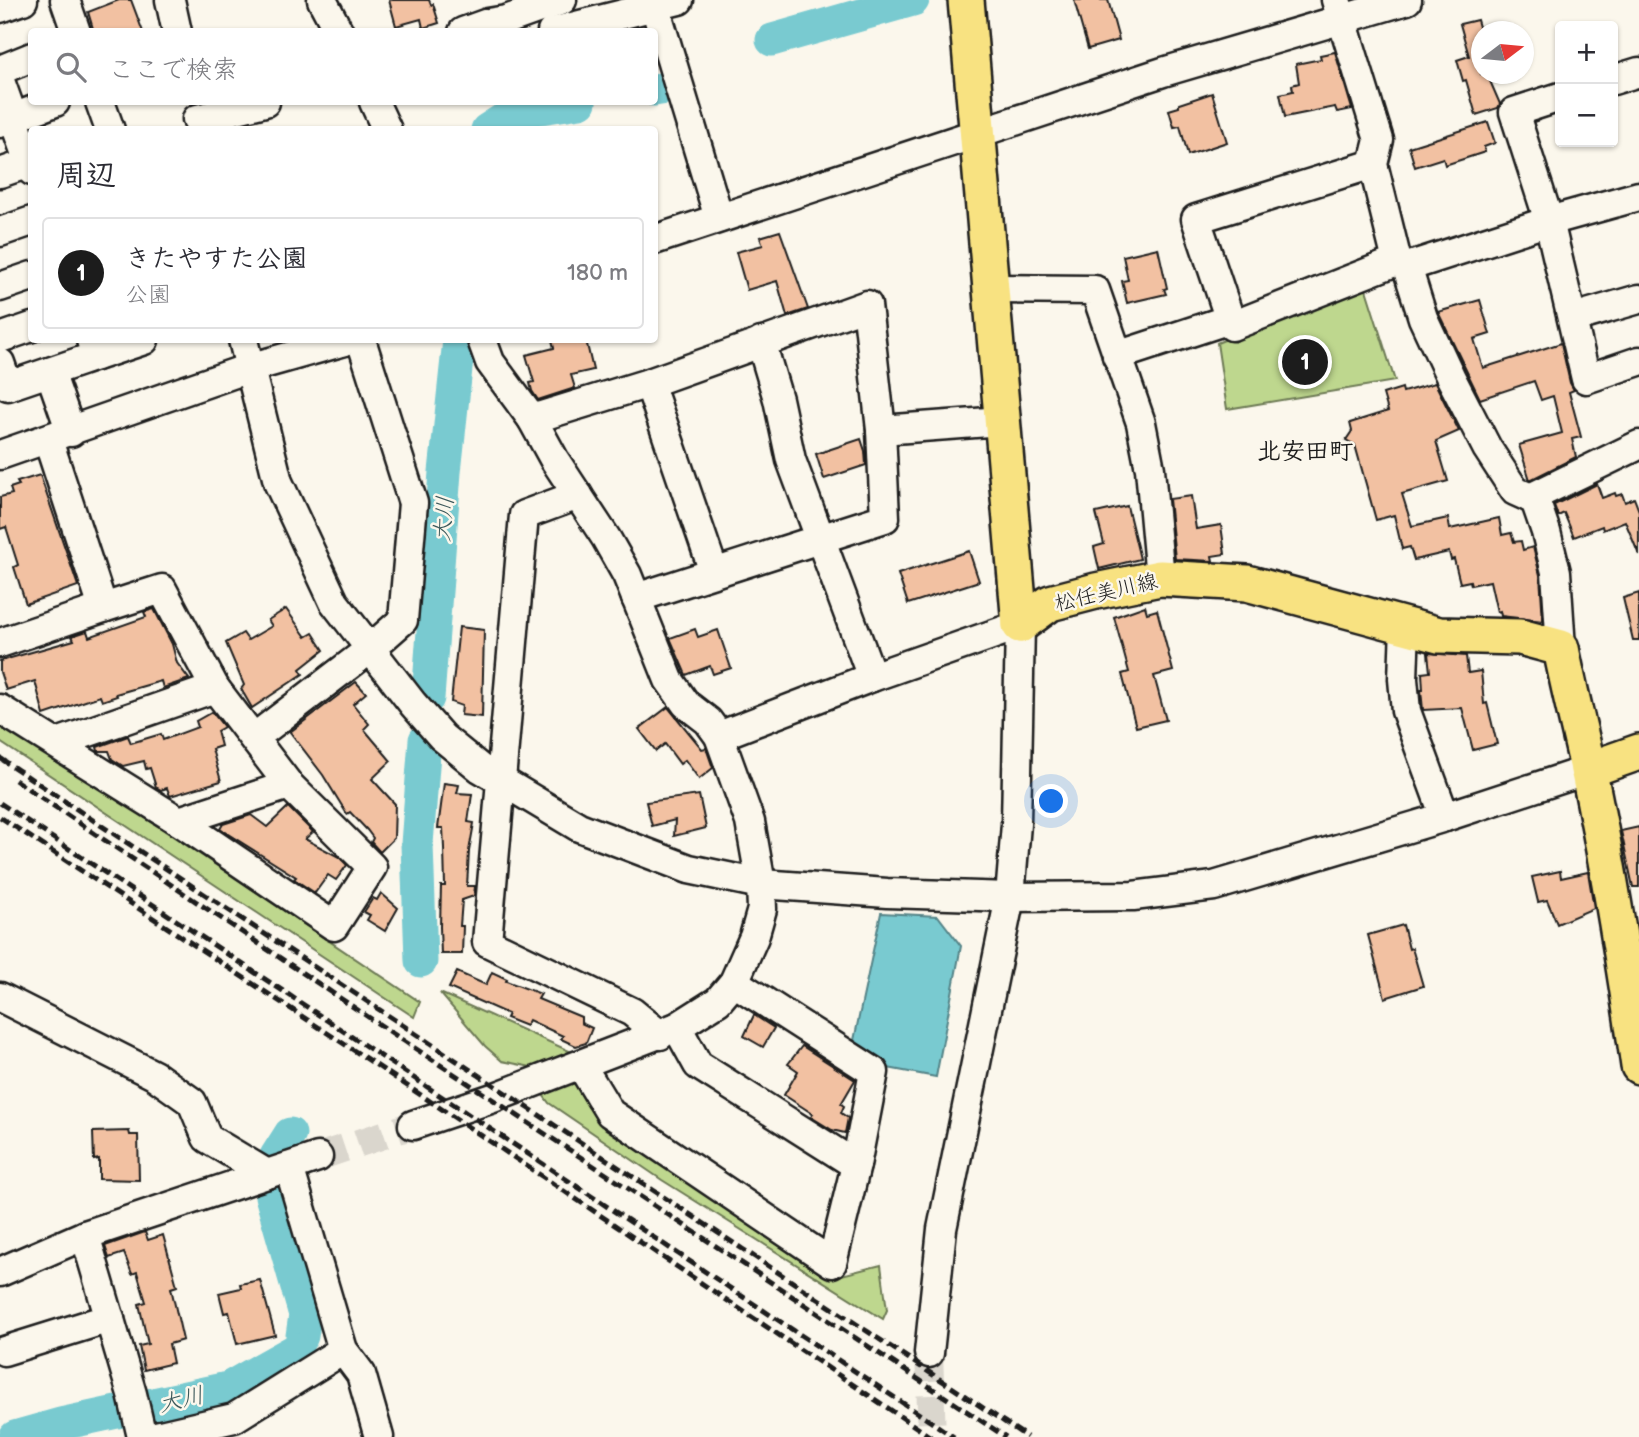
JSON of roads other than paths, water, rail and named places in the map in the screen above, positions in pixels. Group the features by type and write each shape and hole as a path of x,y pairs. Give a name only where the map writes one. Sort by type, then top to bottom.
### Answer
{"main road":[{"path":"966,0 1020,625"},
{"name":"松任美川線","path":"1020,625 1050,603 1160,578 1247,583 1439,635 1520,637 1561,648"},
{"path":"1561,648 1615,909 1639,1066"},
{"path":"1588,770 1639,752"}],"street":[{"path":"0,8 23,0"},
{"path":"65,0 75,28"},
{"path":"170,0 176,28"},
{"path":"322,0 337,28"},
{"path":"474,28 488,23 512,25 562,0"},
{"path":"658,239 976,135 1340,10 1407,0"},
{"path":"567,28 663,2 719,218"},
{"path":"1340,10 1379,140 1373,164 1402,264 1451,379 1487,448 1515,491 1535,500 1556,572 1561,648"},
{"path":"0,70 28,59"},
{"path":"1618,78 1639,72"},
{"path":"0,81 7,120 28,159"},
{"path":"1555,99 1514,112 1549,221 1586,379 1639,361"},
{"path":"7,120 47,105"},
{"path":"101,105 109,126"},
{"path":"196,117 251,105"},
{"path":"375,105 385,126"},
{"path":"1373,164 1196,219 1232,326 1402,264 1639,196"},
{"path":"0,173 28,166"},
{"path":"0,232 28,222"},
{"path":"0,288 28,278"},
{"path":"990,289 1095,290 1141,423 1150,469 1160,578"},
{"path":"1573,318 1639,299"},
{"path":"532,419 649,383 867,305 880,430 885,518 636,598"},
{"path":"1117,356 1230,319"},
{"path":"0,338 28,328"},
{"path":"761,342 778,399 791,460 872,677"},
{"path":"0,363 8,386 50,372 93,348 125,343"},
{"path":"244,343 278,482 334,602 413,704 442,737 480,768 579,827 690,869 761,884 1010,897 1133,896 1214,886 1445,817 1588,770"},
{"path":"0,455 249,368 337,343"},
{"path":"254,738 370,649 403,620 413,503 362,343"},
{"path":"412,1125 473,1106 668,1031 718,1001 734,982 754,937 762,909 761,884 750,822 719,736 708,721 687,704 669,680 627,575 532,419 490,362 483,343"},
{"path":"50,372 59,436 103,608"},
{"path":"649,383 714,572"},
{"path":"880,430 1002,421"},
{"path":"1530,498 1639,445"},
{"path":"578,495 524,516 487,942 668,1031 698,1065 856,1165"},
{"path":"0,643 162,589 215,688 289,785 372,867 334,926 179,821 0,709"},
{"path":"719,736 872,677 1020,625 1016,824 1010,897 942,1230 929,1353"},
{"path":"1405,626 1403,679 1406,711 1445,817"},
{"path":"57,743 215,688"},
{"path":"179,821 289,785"},
{"path":"581,1065 610,1113 832,1263 856,1165 873,1072 734,982"},
{"path":"0,997 154,1075 192,1102 207,1138 278,1171 343,1350 361,1374 379,1437"},
{"path":"0,1272 85,1235 318,1157"},
{"path":"85,1235 141,1421 234,1418 343,1350"},
{"path":"4,1351 110,1318"}],"water":[{"path":"881,913 938,916 961,946 936,1077 888,1068 853,1045"}],"waterway":[{"name":"大川","path":"772,40 913,0"},
{"name":"大川","path":"658,89 667,88"},
{"name":"大川","path":"493,126 515,112 560,105"},
{"name":"大川","path":"428,698 445,472 459,343"},
{"name":"大川","path":"421,961 417,844 425,740"},
{"name":"大川","path":"276,1156 290,1134"},
{"name":"大川","path":"271,1196 305,1315 302,1336"},
{"name":"大川","path":"15,1437 61,1424 228,1388 297,1349"}],"tunnel":[{"path":"318,1157 413,1125"},
{"path":"929,1353 932,1437"}],"railway":[{"path":"0,758 1027,1437"},
{"path":"15,780 404,1041 1006,1437"},
{"path":"0,803 954,1437"},
{"path":"0,817 931,1437"}],"place":[{"name":"きたやすた公園","path":"1305,362"}],"district":[{"name":"北安田町","path":"1305,451"}]}
